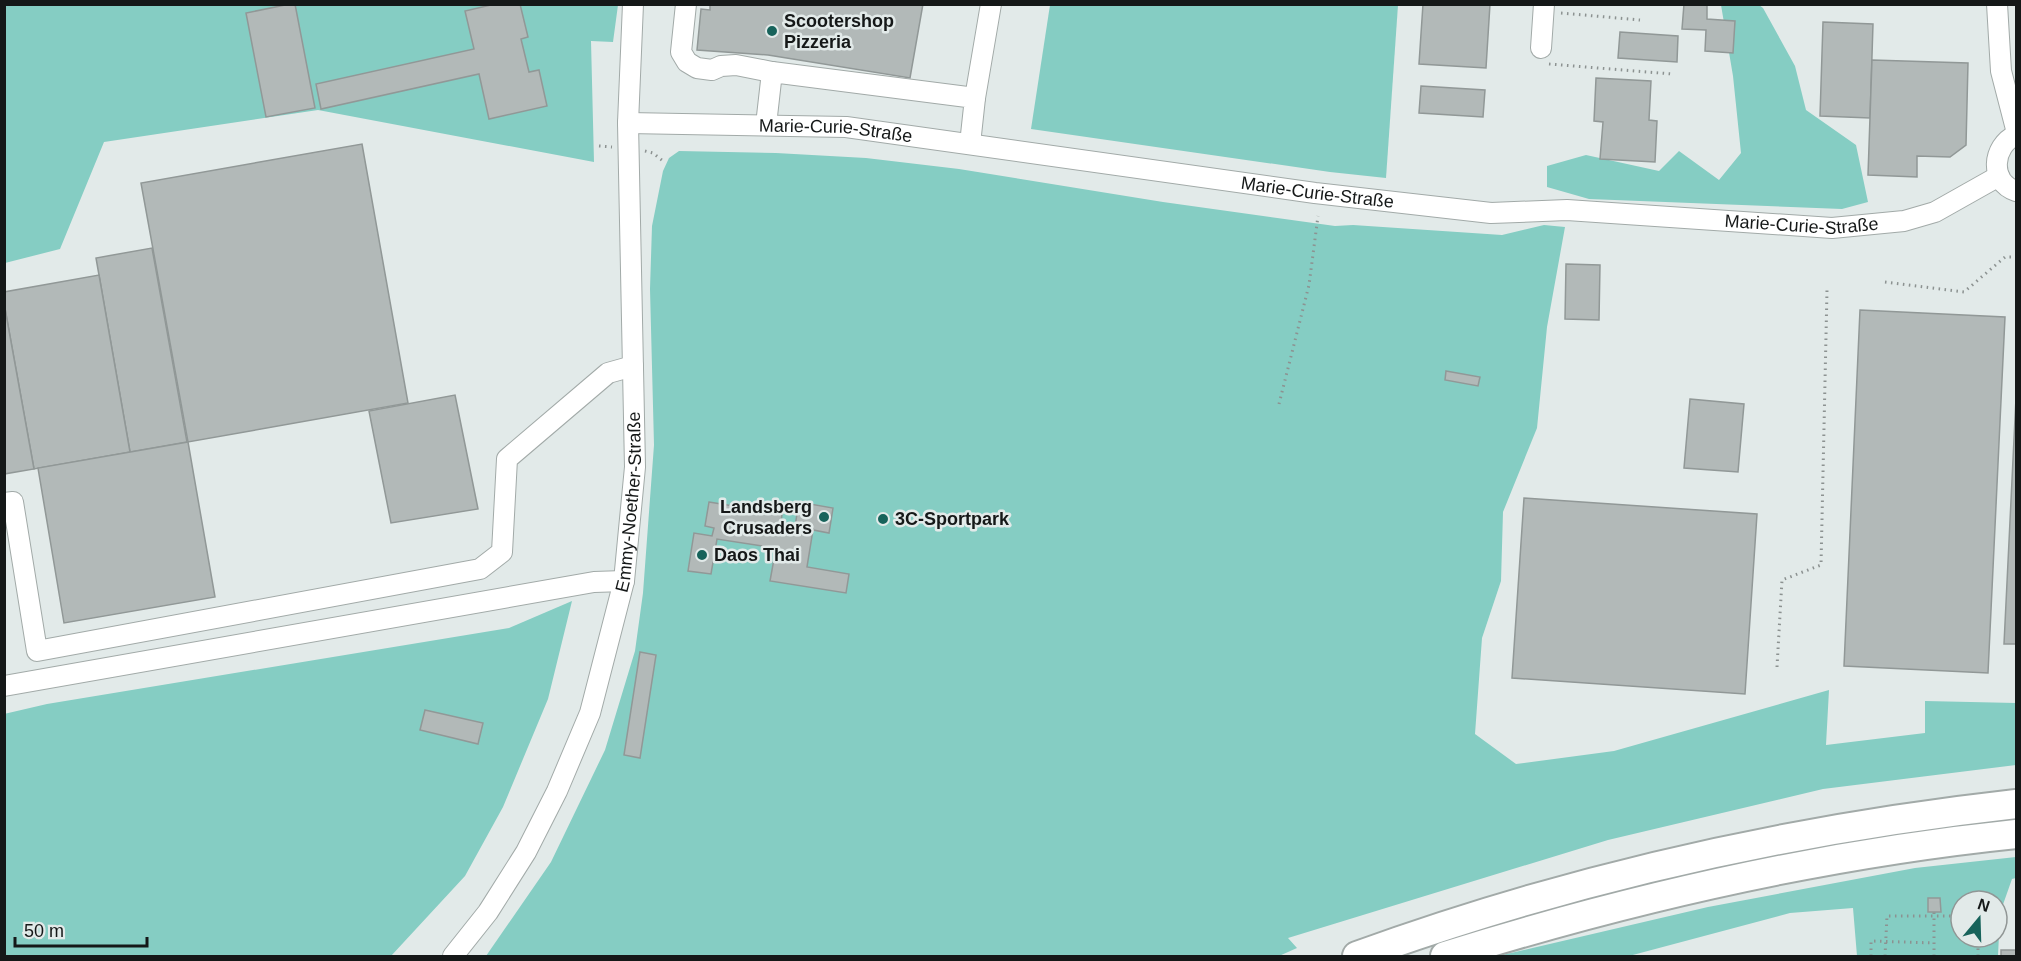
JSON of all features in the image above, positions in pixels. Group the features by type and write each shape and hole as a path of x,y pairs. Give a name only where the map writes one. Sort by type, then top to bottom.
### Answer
{"highway":[{"path":"1357,957 1405,939 1536,898 1675,862 1829,831 2016,804"},
{"path":"1445,957 1545,925 1685,890 1836,860 2016,834"}],"street":[{"name":"Emmy-Noether-Straße","path":"453,957 488,912 525,852 557,791 590,713 624,581 634,467 628,123 633,4"},
{"path":"686,4 681,52 687,62 698,68 712,70 721,66 736,65 772,72 975,98"},
{"path":"970,144 975,98 991,4"},
{"path":"1998,4 2001,72 2016,129"},
{"path":"1541,48 1544,8"},
{"path":"766,125 772,72"},
{"name":"Marie-Curie-Straße","path":"628,123 846,127 1315,193 1491,213 1567,210 1832,228 1904,221 1935,212 1999,176"},
{"path":"2016,135 2004,143 1999,151 1996,168 2004,184 2016,191"},
{"path":"4,503 13,502 37,651 480,569 502,552 507,459 608,373 633,366"},
{"path":"4,686 582,584 624,581"}],"path":[{"path":"1544,8 1640,20"},
{"path":"1541,48 1538,64 1565,64 1672,74"},
{"path":"1279,404 1309,285 1318,216"},
{"path":"1885,282 1964,292 2005,257 2016,257"},
{"path":"1777,667 1782,580 1821,565 1827,290"},
{"path":"1934,914 1934,957"},
{"path":"1885,957 1887,916 1949,915"},
{"path":"1871,957 1871,941 1934,943"}],"green space":[{"path":"4,5 618,5 613,42 591,41 594,162 318,110 104,142 60,249 5,263"},
{"path":"1050,5 1398,5 1386,178 1031,129"},
{"path":"1721,5 1759,5 1763,8 1795,66 1806,110 1856,145 1868,202 1842,209 1589,199 1547,187 1547,166 1586,155 1659,171 1679,151 1719,180 1741,153 1733,76"},
{"path":"679,151 866,158 959,169 1163,202 1335,226 1353,225 1502,235 1544,225 1565,227 1547,327 1537,428 1503,512 1501,581 1482,638 1475,734 1516,764 1614,751 1829,690 1826,745 1925,733 1925,701 2016,703 2016,765 1823,789 1608,840 1288,938 1297,948 1279,956 486,956 551,862 605,750 635,651 643,593 654,445 650,289 652,226 663,171 669,158"},
{"path":"572,601 548,699 503,807 465,876 391,956 5,956 4,714 47,704 509,628"},
{"path":"2016,857 2016,878 2012,879 2008,889 1949,889 1949,949 1998,949 1998,956 1857,956 1853,908 1790,913 1629,956 1498,956 1708,907 1915,868"}],"building":[{"path":"295,4 315,108 266,117 246,13"},
{"path":"495,4 520,4 528,37 521,39 529,72 539,70 547,106 489,119 479,74 321,109 316,84 474,49 465,11"},
{"path":"710,4 923,4 910,78 768,55 697,50 701,9 710,10"},
{"path":"1423,4 1490,4 1486,68 1419,64"},
{"path":"1684,4 1707,4 1707,19 1735,21 1733,53 1705,51 1706,30 1682,29"},
{"path":"1823,22 1873,24 1870,118 1820,116"},
{"path":"1620,32 1678,36 1677,62 1618,58"},
{"path":"1872,60 1968,63 1966,145 1950,157 1917,156 1917,177 1868,175"},
{"path":"1596,78 1651,81 1649,120 1657,121 1655,162 1600,159 1603,122 1594,121"},
{"path":"1421,86 1485,90 1483,117 1419,113"},
{"path":"362,144 408,403 188,442 141,183"},
{"path":"152,248 187,442 130,452 96,258"},
{"path":"1566,264 1600,265 1599,320 1565,319"},
{"path":"99,275 130,452 34,469 4,303 4,292"},
{"path":"4,303 34,469 4,474"},
{"path":"1860,310 2005,317 1988,673 1844,666"},
{"path":"1446,371 1480,377 1478,386 1445,380"},
{"path":"455,395 478,509 391,523 369,411"},
{"path":"2016,398 2016,644 2004,644"},
{"path":"1690,399 1744,404 1738,472 1684,468"},
{"path":"188,442 215,597 64,623 38,468"},
{"path":"1524,498 1757,514 1745,694 1512,678"},
{"path":"709,502 782,514 781,523 795,526 799,502 833,508 829,533 813,530 807,567 849,574 846,593 770,581 776,548 717,539 711,574 688,571 694,533 712,536 714,528 705,526"},
{"path":"640,652 656,655 640,758 624,755"},
{"path":"425,710 483,723 478,744 420,730"},
{"path":"1928,898 1940,898 1941,912 1928,912"},
{"path":"2001,950 2016,950 2016,956 2001,956"}],"place":[{"name":"Scootershop Pizzeria","path":"772,31"},
{"name":"Landsberg Crusaders","path":"824,517"},
{"name":"3C-Sportpark","path":"883,519"},
{"name":"Daos Thai","path":"702,555"}]}
